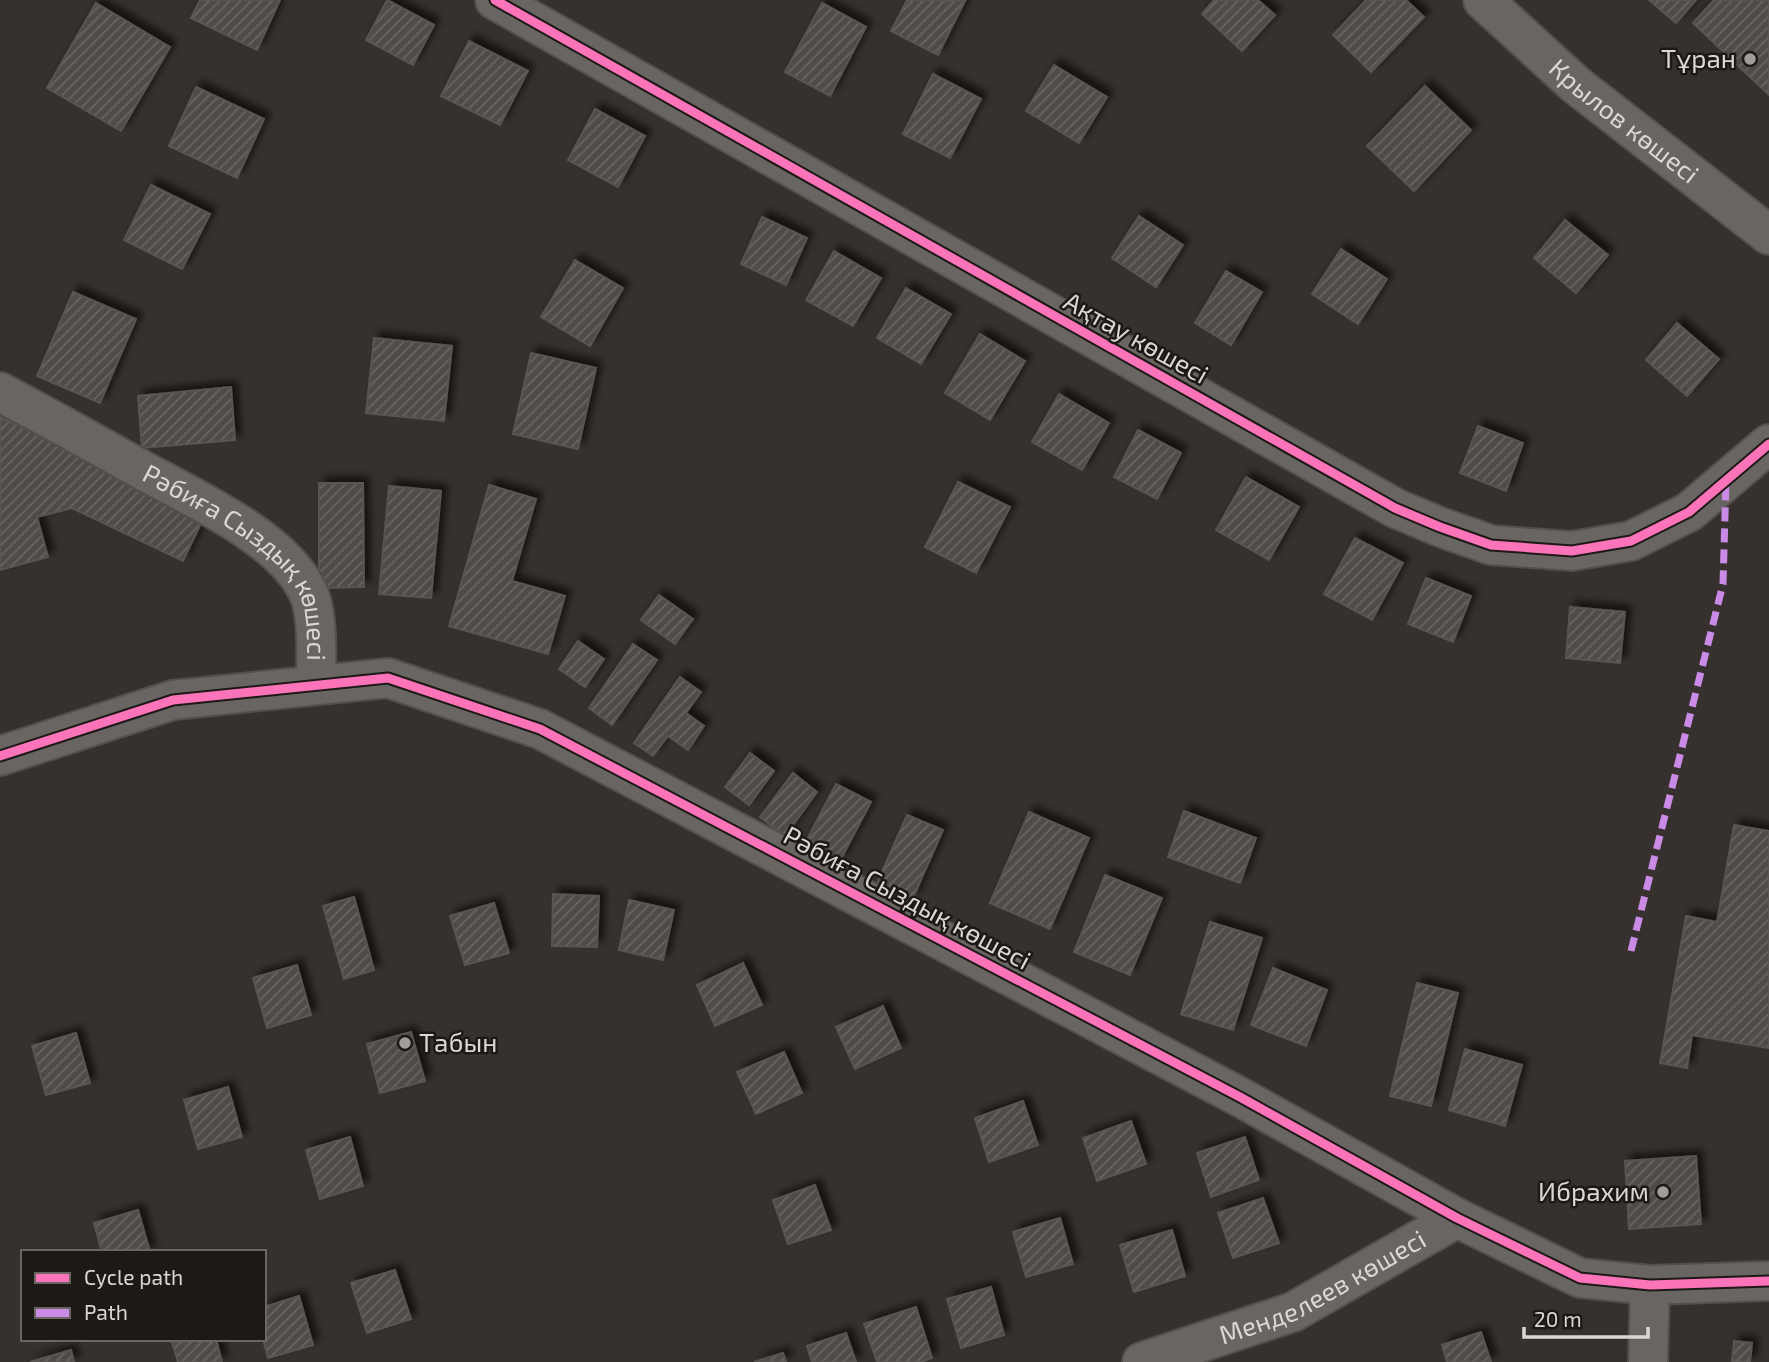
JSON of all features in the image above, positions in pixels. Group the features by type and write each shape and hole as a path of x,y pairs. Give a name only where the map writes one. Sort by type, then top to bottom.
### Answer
{"street":[{"name":"Ақтау көшесі","path":"495,0 1395,508 1491,545 1572,551 1631,541 1689,512 1769,444"},
{"name":"Крылов көшесі","path":"1483,0 1576,85 1769,236"},
{"name":"Рәбиға Сыздық көшесі","path":"0,392 219,512 273,549 293,568 309,592 316,635 316,685 388,678 540,729 1240,1097 1457,1218 1580,1278 1650,1285 1769,1281"},
{"path":"0,756 173,700 316,685"},
{"name":"Менделеев көшесі","path":"1142,1362 1293,1312 1457,1218"},
{"path":"1648,1362 1650,1285"}],"building":[{"path":"200,0 280,0 257,50 191,18"},
{"path":"387,0 434,25 413,65 366,40"},
{"path":"907,0 965,1 938,55 891,31"},
{"path":"1214,0 1258,0 1275,15 1242,51 1202,14"},
{"path":"1366,0 1406,0 1424,17 1371,72 1333,35"},
{"path":"1649,0 1696,0 1676,23"},
{"name":"Тұран","path":"1714,0 1769,0 1769,95 1693,23"},
{"path":"96,3 170,47 121,131 47,88"},
{"path":"822,3 866,27 830,96 785,72"},
{"path":"469,41 528,71 500,125 441,96"},
{"path":"1054,65 1107,97 1079,143 1026,111"},
{"path":"933,74 981,99 950,158 903,134"},
{"path":"1425,86 1471,130 1414,191 1367,146"},
{"path":"196,87 264,119 237,178 169,146"},
{"path":"595,109 645,136 618,187 568,160"},
{"path":"151,185 210,214 182,269 124,240"},
{"path":"1139,216 1183,245 1156,287 1112,258"},
{"path":"762,217 807,238 786,285 741,264"},
{"path":"1565,220 1608,255 1576,293 1534,258"},
{"path":"1341,249 1387,279 1358,324 1312,294"},
{"path":"834,251 881,278 853,326 806,300"},
{"path":"575,260 623,288 590,346 541,317"},
{"path":"1226,271 1262,292 1231,345 1195,323"},
{"path":"906,288 951,314 921,364 877,338"},
{"path":"73,292 136,319 100,403 37,376"},
{"path":"1677,323 1719,359 1687,396 1646,360"},
{"path":"980,334 1025,361 990,420 945,393"},
{"path":"374,338 452,346 444,421 366,413"},
{"path":"531,353 596,368 578,449 513,434"},
{"path":"231,387 235,440 142,448 138,396"},
{"path":"1059,394 1109,423 1082,470 1032,442"},
{"path":"0,417 205,515 183,561 72,508 37,517 48,557 0,570"},
{"path":"1478,426 1523,443 1506,491 1460,473"},
{"path":"1138,430 1181,453 1157,499 1114,477"},
{"path":"1246,477 1299,507 1269,560 1216,530"},
{"path":"958,482 1010,507 976,573 925,547"},
{"path":"319,483 363,483 364,587 319,588"},
{"path":"489,485 536,499 512,581 565,596 548,654 449,626"},
{"path":"389,486 441,491 431,598 379,594"},
{"path":"1355,538 1403,563 1372,620 1324,594"},
{"path":"1426,578 1471,596 1453,642 1408,624"},
{"path":"659,595 693,619 675,644 641,620"},
{"path":"1570,607 1625,612 1620,663 1566,658"},
{"path":"578,641 604,659 585,687 559,669"},
{"path":"633,644 657,660 612,725 589,708"},
{"path":"680,677 701,692 686,713 704,726 688,750 668,736 653,756 634,743"},
{"path":"750,753 774,771 749,805 725,787"},
{"path":"793,773 817,792 785,836 760,817"},
{"path":"836,784 871,802 840,861 805,843"},
{"path":"1184,811 1256,838 1240,883 1168,857"},
{"path":"1029,812 1089,838 1050,929 990,903"},
{"path":"907,815 943,830 913,898 877,883"},
{"path":"1734,825 1769,831 1769,1048 1692,1035 1687,1068 1660,1063 1686,916 1717,922"},
{"path":"1105,875 1162,898 1130,975 1074,952"},
{"path":"553,894 599,896 597,947 552,946"},
{"path":"354,897 374,970 344,979 323,906"},
{"path":"629,900 674,910 663,960 619,950"},
{"path":"494,903 509,953 465,965 450,916"},
{"path":"1210,922 1262,938 1233,1030 1181,1014"},
{"path":"743,963 762,1005 715,1026 697,985"},
{"path":"297,965 311,1015 267,1028 253,978"},
{"path":"1273,968 1327,990 1306,1046 1251,1025"},
{"path":"1417,983 1458,993 1431,1106 1390,1096"},
{"path":"883,1006 901,1048 855,1069 836,1027"},
{"path":"411,1032 425,1081 380,1093 367,1044"},
{"path":"76,1033 90,1083 46,1095 32,1046"},
{"path":"1465,1049 1522,1065 1505,1126 1449,1110"},
{"path":"784,1052 802,1093 756,1114 737,1072"},
{"path":"228,1087 242,1137 198,1149 184,1100"},
{"path":"1023,1101 1038,1145 989,1162 975,1118"},
{"path":"1131,1121 1146,1164 1097,1181 1083,1138"},
{"path":"350,1137 363,1186 320,1199 306,1150"},
{"path":"1245,1137 1259,1180 1211,1197 1197,1153"},
{"name":"Ибрахим","path":"1696,1156 1701,1224 1629,1229 1625,1161"},
{"path":"815,1185 831,1230 788,1244 773,1200"},
{"path":"1263,1198 1279,1243 1233,1258 1218,1213"},
{"path":"138,1210 149,1250 101,1250 94,1223"},
{"path":"1060,1218 1073,1264 1026,1277 1013,1232"},
{"path":"1172,1230 1185,1276 1134,1292 1120,1245"},
{"path":"395,1270 411,1319 367,1333 351,1283"},
{"path":"991,1287 1004,1335 961,1348 947,1299"},
{"path":"299,1296 313,1345 268,1358 264,1341 266,1341 266,1306"},
{"path":"916,1307 932,1358 921,1362 877,1362 864,1324"},
{"path":"1481,1332 1491,1362 1447,1362 1442,1345"},
{"path":"846,1333 856,1362 812,1362 807,1346"},
{"path":"172,1341 217,1341 222,1362 178,1362"},
{"path":"1734,1341 1752,1343 1750,1362 1732,1362"},
{"path":"71,1350 74,1362 30,1362"},
{"path":"783,1353 786,1362 754,1362"}],"marked path":[{"path":"1631,951 1723,584 1726,480"}],"cycle path":[{"path":"495,0 1395,508 1491,545 1572,551 1631,541 1689,512 1769,444"},
{"path":"0,756 173,700 388,678 540,729 1240,1097 1457,1218 1580,1278 1650,1285 1769,1281"}],"place":[{"name":"Тұран","path":"1750,59"},
{"name":"Табын","path":"405,1043"},
{"name":"Ибрахим","path":"1663,1192"}]}
